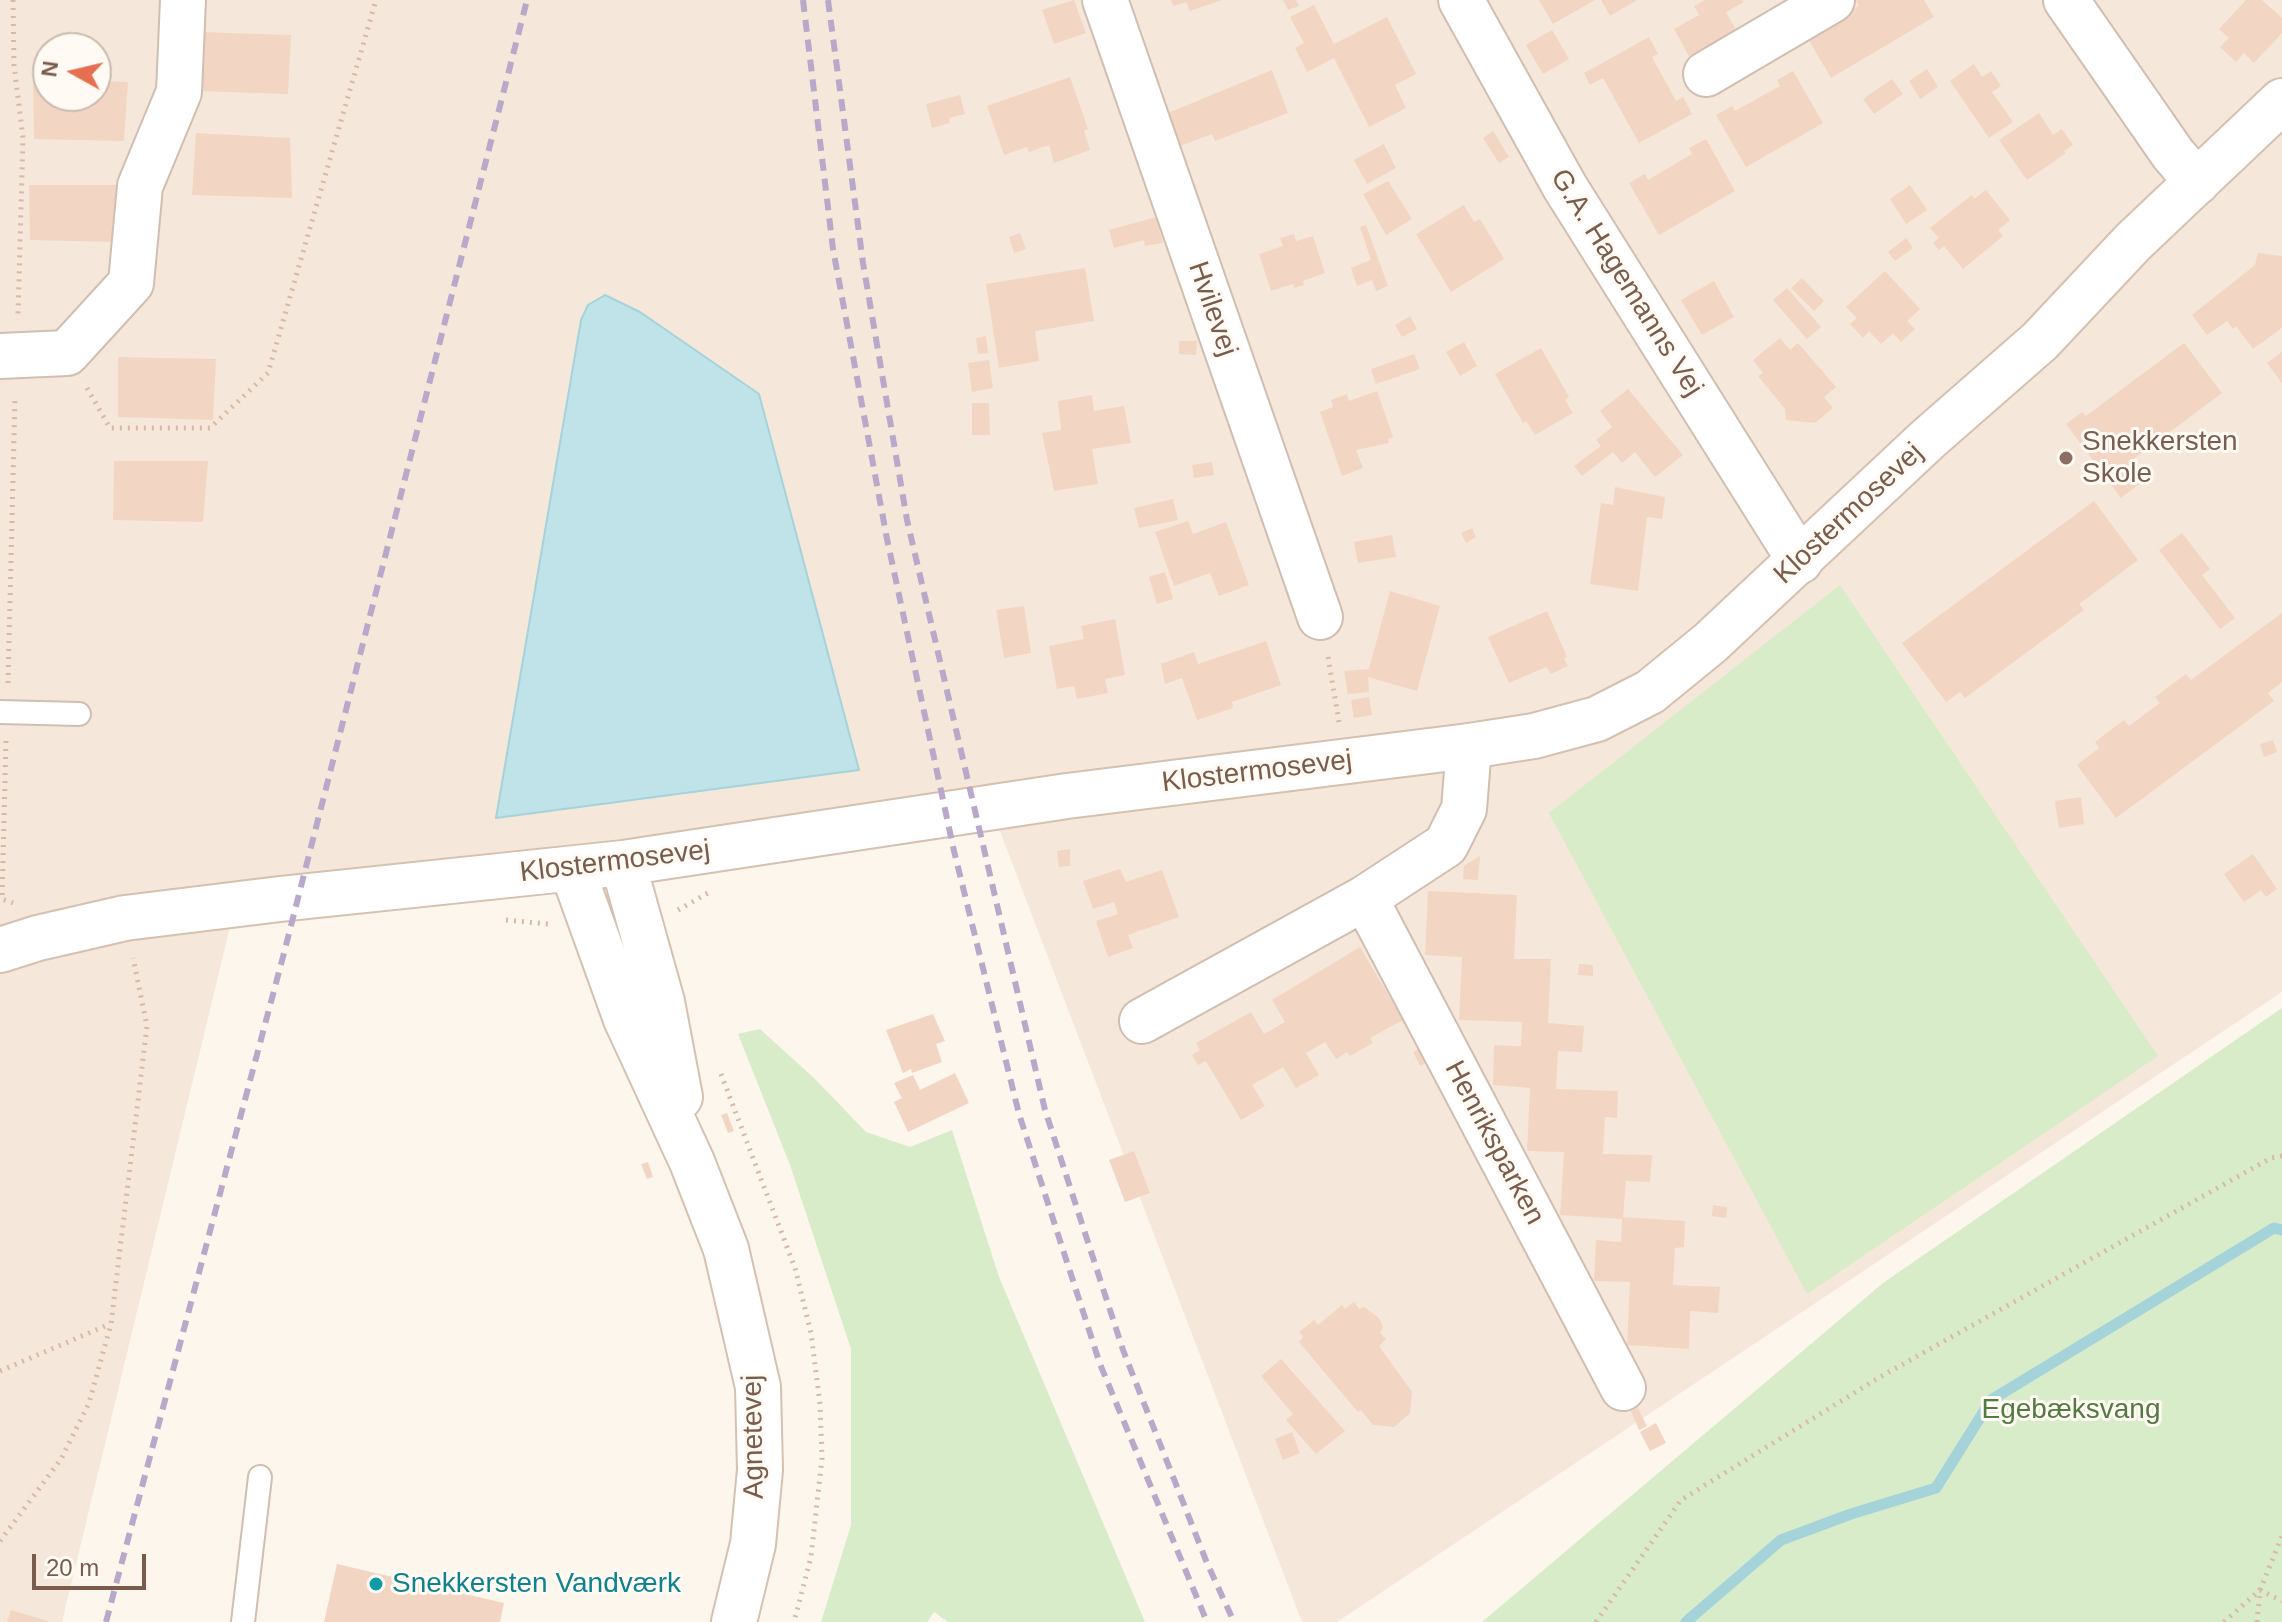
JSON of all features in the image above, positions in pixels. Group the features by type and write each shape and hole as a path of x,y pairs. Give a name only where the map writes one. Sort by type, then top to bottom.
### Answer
{"street":[{"path":"8,356 67,353 131,283 140,186 179,92 183,0"},
{"name":"Hvilevej","path":"1105,0 1320,617"},
{"name":"G.A. Hagemanns Vej","path":"1461,0 1565,187 1800,561"},
{"path":"1706,74 1832,0"},
{"path":"2066,0 2173,154 2197,182"},
{"name":"Klostermosevej","path":"0,950 125,918 623,863 1067,796 1469,746 1569,728 1624,707 1683,667 1928,439 2040,341 2133,242 2197,182 2278,115"},
{"path":"1142,1021 1365,898 1446,845 1464,809 1469,746"},
{"name":"Agnetevej","path":"623,863 662,1002 692,1162"},
{"name":"Agnetevej","path":"572,869 626,1019 692,1162 726,1249 758,1387 760,1470 753,1544 734,1622"},
{"name":"Henriksparken","path":"1365,898 1623,1388"}],"lane":[{"path":"4,712 79,714"},
{"path":"243,1622 260,1477"}],"path":[{"path":"2,899 8,356 23,138 14,65 13,0"},
{"path":"67,353 110,428 210,428 268,373 376,0"},
{"path":"1320,617 1346,761"},
{"path":"0,1541 61,1459 89,1403 111,1324 147,1026 131,945"},
{"path":"1596,1622 1681,1500 1880,1377 2271,1158 2282,1156"},
{"path":"0,1371 111,1324"},
{"path":"2257,1622 2260,1590 2282,1536"},
{"path":"2260,1590 2282,1601"},
{"path":"2224,1622 2260,1590"}],"shaded area":[{"path":"0,0 2282,0 2282,992 1337,1622 1302,1622 996,821 230,927 62,1622 0,1622"}],"green space":[{"path":"1840,585 2158,1056 1807,1294 1549,813"},
{"name":"Egebæksvang","path":"2282,1008 2282,1622 1482,1622 1883,1283"},
{"path":"760,1029 815,1079 866,1132 910,1147 952,1130 999,1277 1145,1622 948,1622 934,1612 927,1622 821,1622 851,1525 851,1349 790,1165 738,1034"}],"water":[{"path":"605,295 640,312 759,394 859,770 496,818 581,320 588,305"}],"building":[{"path":"1074,0 1086,33 1054,44 1042,10"},
{"path":"1171,0 1222,0 1190,11 1186,2 1173,6"},
{"path":"1283,0 1296,0 1299,6 1288,10"},
{"path":"1539,0 1595,0 1553,24"},
{"path":"1601,0 1637,0 1610,16"},
{"path":"1705,0 1744,2 1726,12 1736,30 1689,56 1674,29 1699,15 1694,6"},
{"path":"1856,0 1924,0 1934,17 1831,78 1807,37 1859,6"},
{"path":"2246,0 2262,0 2282,18 2282,33 2254,63 2244,53 2236,62 2220,47 2229,38 2219,29"},
{"path":"1314,5 1334,44 1387,17 1416,74 1395,85 1406,108 1369,127 1334,58 1307,72 1295,48 1304,43 1290,17"},
{"path":"1552,30 1569,59 1543,74 1526,45"},
{"path":"198,32 291,35 288,94 197,91"},
{"path":"1649,37 1658,54 1652,57 1676,101 1683,97 1692,114 1639,143 1603,78 1590,85 1584,73"},
{"path":"1974,64 1982,77 1991,71 2001,86 1992,92 2013,122 1989,138 1950,81"},
{"path":"1927,69 1938,87 1920,99 1909,81"},
{"path":"1272,70 1288,113 1215,141 1212,134 1180,146 1168,113"},
{"path":"1793,71 1823,123 1746,167 1716,115 1732,106 1735,111 1780,86 1777,80"},
{"path":"1070,77 1088,129 1084,131 1090,150 1054,163 1049,145 1029,152 1027,147 1004,155 987,106"},
{"path":"1892,79 1903,94 1874,114 1863,99"},
{"path":"112,82 128,82 124,141 34,139 34,112 112,112"},
{"path":"960,95 965,114 949,118 950,123 932,128 926,104"},
{"path":"2039,113 2053,135 2062,129 2073,145 2027,180 1999,140"},
{"path":"1493,131 1509,157 1499,163 1483,138"},
{"path":"196,133 290,138 292,198 192,195"},
{"path":"1706,139 1735,191 1659,235 1629,183 1645,174 1648,180 1692,154 1689,148"},
{"path":"1384,144 1396,168 1367,184 1354,160"},
{"path":"1388,181 1412,219 1386,235 1363,194"},
{"path":"29,185 124,185 118,242 30,240"},
{"path":"1910,185 1927,210 1906,224 1890,199"},
{"path":"1986,190 2010,220 1998,230 2003,236 1963,269 1944,246 1939,250 1933,243 1939,238 1930,228 1972,195 1974,199"},
{"path":"1464,205 1474,222 1480,219 1504,259 1451,292 1416,234"},
{"path":"1156,217 1163,243 1145,246 1144,240 1114,248 1109,230"},
{"path":"1366,225 1388,286 1376,291 1372,280 1357,286 1351,268 1371,260 1360,227"},
{"path":"1020,233 1026,249 1014,253 1009,237"},
{"path":"1294,234 1296,241 1313,236 1325,273 1303,281 1304,285 1294,288 1293,284 1271,291 1259,254 1283,246 1280,238"},
{"path":"1906,238 1913,248 1895,261 1888,252"},
{"path":"2258,253 2282,256 2282,328 2253,349 2236,326 2233,329 2227,321 2207,335 2192,315 2255,265"},
{"path":"1085,268 1094,321 1035,331 1039,361 999,368 986,284"},
{"path":"1885,271 1920,309 1907,321 1915,329 1901,342 1893,333 1881,344 1869,331 1863,338 1850,324 1857,318 1846,307"},
{"path":"1802,278 1824,301 1814,311 1791,288"},
{"path":"1714,281 1734,317 1702,335 1681,300"},
{"path":"1787,288 1821,327 1807,339 1773,300"},
{"path":"1410,316 1417,329 1402,337 1395,325"},
{"path":"986,336 988,353 978,354 976,338"},
{"path":"1780,338 1790,350 1798,343 1836,387 1824,397 1833,408 1815,423 1786,420 1785,409 1758,376 1763,373 1753,360"},
{"path":"1179,341 1197,341 1196,355 1179,354"},
{"path":"1464,342 1477,366 1460,376 1446,352"},
{"path":"2184,343 2222,393 2128,463 2142,482 2121,498 2066,424 2082,412 2086,416"},
{"path":"1541,348 1569,397 1565,400 1573,413 1535,435 1526,421 1523,423 1495,374"},
{"path":"2282,352 2282,383 2267,363"},
{"path":"1414,354 1420,369 1376,384 1371,369"},
{"path":"118,357 216,359 213,420 118,417"},
{"path":"989,360 993,388 972,392 968,363"},
{"path":"1628,389 1683,455 1655,477 1635,452 1622,463 1613,452 1582,476 1574,466 1601,446 1596,440 1612,427 1600,411"},
{"path":"1377,391 1393,437 1388,439 1389,443 1356,450 1363,468 1342,476 1320,412 1333,407 1331,400 1347,394 1349,401"},
{"path":"1092,395 1094,411 1124,406 1131,443 1092,449 1098,484 1054,491 1042,433 1061,430 1058,401"},
{"path":"972,403 989,403 990,435 972,435"},
{"path":"114,461 208,461 203,522 113,520"},
{"path":"1212,462 1214,475 1194,478 1192,465"},
{"path":"1615,487 1665,497 1662,519 1647,517 1638,591 1590,584 1601,503 1613,505"},
{"path":"1173,499 1178,520 1139,528 1134,508"},
{"path":"2094,501 2138,560 2079,604 2084,610 1965,698 1960,692 1946,702 1902,643"},
{"path":"1188,521 1193,534 1226,522 1249,585 1219,596 1210,573 1174,586 1155,532"},
{"path":"1472,528 1476,537 1466,543 1461,533"},
{"path":"2182,533 2210,569 2202,575 2235,618 2220,629 2159,550"},
{"path":"1392,535 1396,557 1358,563 1354,542"},
{"path":"1165,572 1173,599 1157,604 1149,577"},
{"path":"1390,591 1440,606 1417,691 1368,677 1369,692 1348,694 1344,671 1369,669"},
{"path":"1024,606 1031,653 1004,658 996,610"},
{"path":"1547,611 1568,666 1551,674 1546,667 1509,683 1488,637"},
{"path":"2282,613 2282,682 2268,693 2274,701 2116,818 2077,765 2099,748 2095,742 2124,720 2129,726 2160,703 2155,697 2186,674 2191,680"},
{"path":"1115,619 1125,675 1105,679 1108,693 1077,699 1074,686 1057,689 1049,646 1084,639 1081,626"},
{"path":"1266,641 1281,685 1232,702 1233,708 1197,720 1182,678 1165,684 1161,664 1194,652 1198,664"},
{"path":"1369,697 1372,715 1354,718 1351,700"},
{"path":"2273,740 2277,752 2264,757 2260,744"},
{"path":"2081,797 2084,824 2059,828 2055,801"},
{"path":"1070,849 1070,866 1059,867 1057,851"},
{"path":"2253,854 2277,889 2266,897 2261,890 2244,902 2224,874"},
{"path":"1480,856 1478,880 1463,879 1464,866"},
{"path":"1120,869 1126,882 1162,870 1179,917 1128,935 1133,948 1108,957 1096,921 1118,914 1114,902 1093,909 1083,881"},
{"path":"1428,891 1517,895 1514,959 1551,959 1548,1023 1584,1026 1582,1052 1558,1051 1556,1089 1618,1091 1617,1118 1605,1117 1603,1154 1652,1155 1650,1182 1626,1181 1623,1217 1685,1221 1684,1247 1675,1248 1673,1285 1720,1287 1718,1313 1690,1311 1689,1349 1627,1345 1630,1282 1594,1281 1596,1240 1621,1242 1622,1219 1560,1215 1564,1152 1527,1151 1530,1088 1493,1085 1494,1045 1521,1046 1522,1022 1459,1020 1462,957 1425,955"},
{"path":"1360,947 1403,1020 1370,1038 1373,1043 1350,1056 1347,1052 1336,1059 1325,1042 1306,1053 1319,1075 1296,1088 1283,1067 1252,1085 1265,1106 1241,1120 1206,1061 1198,1065 1192,1055 1200,1050 1196,1043 1251,1012 1264,1034 1285,1022 1272,1000"},
{"path":"1579,964 1593,965 1593,976 1578,975"},
{"path":"933,1014 945,1041 936,1044 942,1062 912,1073 911,1069 903,1073 886,1030"},
{"path":"1423,1047 1430,1061 1420,1066 1413,1052"},
{"path":"955,1073 969,1103 908,1132 894,1102 902,1098 894,1083 913,1075 920,1090"},
{"path":"727,1113 734,1131 728,1133 721,1115"},
{"path":"1134,1151 1150,1193 1125,1202 1109,1160"},
{"path":"648,1162 653,1177 647,1179 641,1164"},
{"path":"1713,1205 1727,1207 1726,1218 1712,1216"},
{"path":"1354,1302 1359,1309 1364,1307 1379,1318 1383,1327 1380,1333 1386,1339 1379,1346 1412,1392 1410,1413 1394,1427 1373,1425 1361,1410 1358,1412 1299,1342 1303,1337 1299,1332 1314,1320 1318,1325 1342,1305 1345,1309"},
{"path":"1281,1359 1345,1431 1316,1454 1286,1420 1293,1414 1261,1376"},
{"path":"1638,1408 1647,1426 1639,1430 1631,1411"},
{"path":"1656,1423 1666,1443 1650,1451 1640,1432"},
{"path":"1292,1432 1300,1453 1283,1460 1275,1439"},
{"name":"Snekkersten Vandværk","path":"337,1564 504,1603 500,1622 324,1622"},
{"path":"11,1610 48,1621 48,1622 7,1622"}],"waterway":[{"path":"1686,1622 1781,1540 1936,1488 1991,1400 2274,1228 2282,1230"}],"railway":[{"path":"106,1622 284,953 527,0"},
{"path":"803,0 833,249 887,539 954,851 1019,1114 1100,1364 1207,1622"},
{"path":"828,0 863,263 907,520 1045,1110 1123,1350 1207,1563 1234,1622"}],"place":[{"name":"Snekkersten Skole","path":"2066,458"},
{"name":"Snekkersten Vandværk","path":"376,1584"}]}
